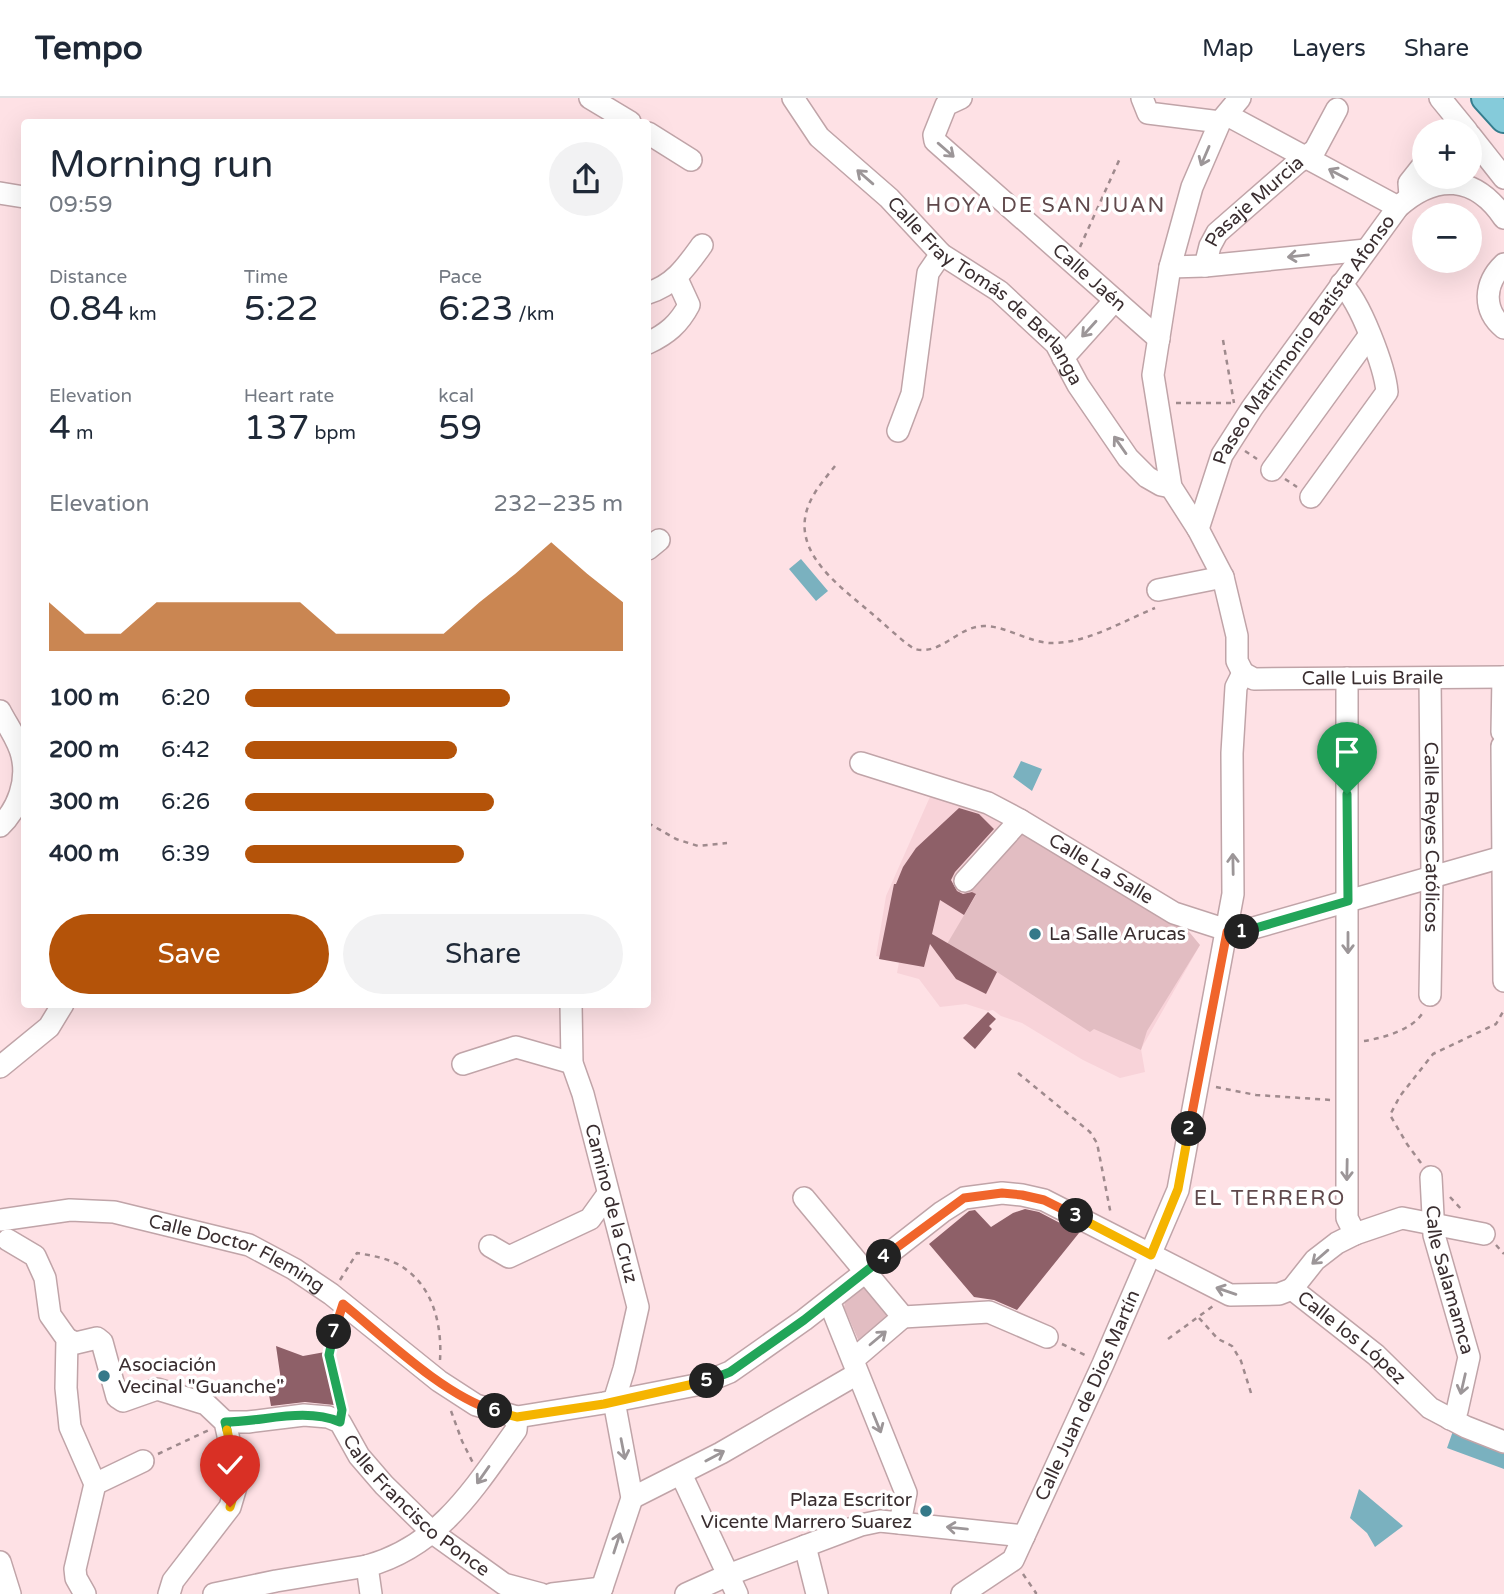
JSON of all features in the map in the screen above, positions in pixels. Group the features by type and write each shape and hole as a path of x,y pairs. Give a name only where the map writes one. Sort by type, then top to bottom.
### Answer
{"main road":[{"path":"1485,98 1504,119"}],"street":[{"path":"590,98 625,119"},
{"name":"Calle Fray Tomás de Berlanga","path":"793,98 819,137 889,198 941,254 999,291 1056,344 1078,385 1128,458 1147,477 1171,487"},
{"name":"Calle Jaén","path":"961,98 946,106 934,135 935,141 1159,338"},
{"path":"1142,98 1148,113 1229,112 1307,157 1404,202 1424,188 1440,184 1460,184 1482,192 1504,218"},
{"path":"1440,98 1457,119"},
{"name":"Pasaje Murcia","path":"1205,266 1210,246 1217,233 1315,150 1337,109"},
{"path":"1151,1255 1178,1189 1227,932 1233,894 1234,702 1236,687 1243,673 1237,661 1237,636 1223,578 1198,529 1171,487 1153,375 1170,267 1192,187 1229,112"},
{"path":"651,135 691,160"},
{"path":"1482,150 1504,178"},
{"name":"Paseo Matrimonio Batista Afonso","path":"1198,529 1222,454 1243,405 1351,264 1404,202 1412,179"},
{"path":"0,193 21,196"},
{"path":"651,292 677,278 702,245"},
{"path":"898,431 912,394 928,273 941,254"},
{"path":"1170,267 1351,264 1354,297 1386,377 1387,392 1311,497"},
{"path":"1504,264 1494,274 1487,298 1490,311 1504,328"},
{"path":"651,342 666,334 682,318 689,305 677,278"},
{"path":"1063,358 1115,300"},
{"path":"1272,470 1369,336"},
{"path":"1158,590 1223,578"},
{"name":"Calle Luis Braile","path":"1243,673 1254,679 1503,677"},
{"path":"1503,677 1504,981"},
{"path":"1348,678 1347,1218 1355,1234"},
{"name":"Calle Reyes Católicos","path":"1430,678 1433,877 1430,995"},
{"path":"0,711 21,754"},
{"name":"Calle La Salle","path":"861,763 988,803 1174,913 1227,932"},
{"path":"0,826 12,815 21,791"},
{"path":"965,881 1020,820"},
{"path":"1227,932 1236,933 1502,857"},
{"path":"0,1067 49,1027 61,1008"},
{"name":"Camino de la Cruz","path":"571,1008 572,1063 583,1094 638,1307 614,1401"},
{"path":"463,1064 516,1047 572,1063"},
{"name":"Calle Salamamca","path":"1431,1177 1434,1235 1469,1357 1457,1411 1450,1419"},
{"name":"Calle Doctor Fleming","path":"0,1220 70,1210 114,1212 249,1245 294,1269 337,1299 444,1384 476,1405 517,1417 701,1384 730,1372 964,1198 1002,1193 1044,1200 1151,1255"},
{"path":"491,1246 509,1257 590,1219 608,1194"},
{"path":"804,1198 903,1317"},
{"path":"22,1216 4,1244 36,1255 46,1278 50,1315 68,1339 76,1343 97,1338 102,1342 117,1397 123,1401 157,1389 206,1404 225,1422 238,1480 230,1507 173,1581 169,1594"},
{"path":"1292,1289 1315,1260 1337,1243 1402,1218 1484,1234"},
{"name":"Calle los López","path":"1151,1255 1230,1294 1279,1294 1292,1289 1376,1355 1430,1408 1504,1442"},
{"name":"Calle Juan de Dios Martín","path":"1013,1560 1151,1255"},
{"path":"828,1301 906,1493 900,1522"},
{"path":"632,1498 681,1474 855,1367 903,1317 989,1312 1047,1337"},
{"path":"68,1339 66,1388 70,1427 95,1484 75,1569 76,1578 85,1594"},
{"path":"552,1594 605,1591 632,1498 614,1401"},
{"path":"225,1422 304,1415 327,1417 340,1422"},
{"path":"214,1594 276,1581 313,1585 382,1562 433,1533 465,1501 516,1430 517,1417"},
{"name":"Calle Francisco Ponce","path":"340,1422 359,1456 433,1533 504,1584 541,1594"},
{"path":"95,1484 143,1461"},
{"path":"681,1474 733,1584"},
{"path":"686,1594 733,1584 805,1546 861,1525 880,1521 1024,1536"},
{"path":"805,1546 817,1594"},
{"path":"962,1594 1013,1560"},
{"path":"0,1565 10,1594"},
{"path":"367,1566 371,1594"}],"path":[{"path":"1073,263 1121,156"},
{"path":"1158,404 1243,405 1223,340"},
{"path":"835,466 812,497 806,519 807,541 815,560 831,578 914,649 934,649 967,629 984,626 1049,643 1078,640 1164,604 1181,586"},
{"path":"651,825 676,839 698,846 727,843"},
{"path":"1348,1044 1389,1037 1421,1018 1430,995"},
{"path":"1504,1010 1496,1024 1433,1054 1400,1096 1390,1115 1406,1144 1431,1177 1504,1254"},
{"path":"1018,1073 1090,1132 1097,1143 1114,1236"},
{"path":"1198,1084 1256,1095 1348,1101"},
{"path":"340,1422 342,1410 329,1355 337,1299 356,1253 383,1258 408,1270 430,1298 438,1317 444,1384 462,1441 474,1466 483,1475"},
{"path":"1168,1339 1230,1294"},
{"path":"1199,1318 1219,1339 1232,1346 1241,1361 1251,1393"},
{"path":"1047,1337 1103,1364"},
{"path":"143,1461 225,1422"},
{"path":"1013,1560 1035,1594"}],"shaded area":[{"name":"La Salle Arucas","path":"933,790 1020,826 1200,945 1141,1049 1145,1072 1120,1078 1083,1060 1022,1023 1001,1016 993,1010 966,1004 940,1007 919,979 897,973 899,962 876,956 886,896"},
{"path":"1023,829 1181,922 1200,945 1147,1031 1141,1050 1094,1029 1090,1032 997,972 947,944 976,895 971,891"},
{"path":"863,1283 891,1312 890,1323 860,1344 844,1307 846,1298"}],"water":[{"path":"801,559 828,591 816,601 789,569"},
{"path":"1021,761 1042,769 1032,791 1013,777"},
{"path":"1453,1431 1504,1450 1504,1469 1447,1448"},
{"path":"1359,1489 1403,1526 1375,1547 1367,1533 1350,1518"}],"building":[{"path":"959,808 979,814 994,829 951,880 957,891 976,894 964,915 940,900 932,934 997,972 986,994 956,979 930,944 924,967 879,959 894,884 903,867 916,848"},
{"path":"988,1012 996,1019 989,1026 992,1029 975,1049 963,1038"},
{"path":"1025,1209 1039,1212 1079,1233 1017,1310 994,1300 974,1297 929,1244 969,1211 975,1210 991,1227"},
{"path":"276,1346 303,1356 325,1352 334,1405 305,1402 271,1406 268,1389 282,1387"}],"place":[{"name":"La Salle Arucas","path":"1035,934"},
{"name":"Asociación Vecinal \"Guanche\"","path":"104,1376"},
{"name":"Plaza Escritor Vicente Marrero Suarez","path":"926,1511"}],"district":[{"name":"HOYA DE SAN JUAN","path":"1046,205"},
{"name":"EL TERRERO","path":"1270,1198"}],"route":[{"path":"230,1507 238,1480 225,1422 304,1415 327,1417 340,1422 342,1410 329,1355 343,1304 439,1381 476,1405 517,1417 604,1404 701,1384 730,1372 804,1320 942,1212 964,1198 1002,1193 1044,1200 1151,1255 1178,1189 1227,932 1236,933 1348,901 1347,794"}]}
